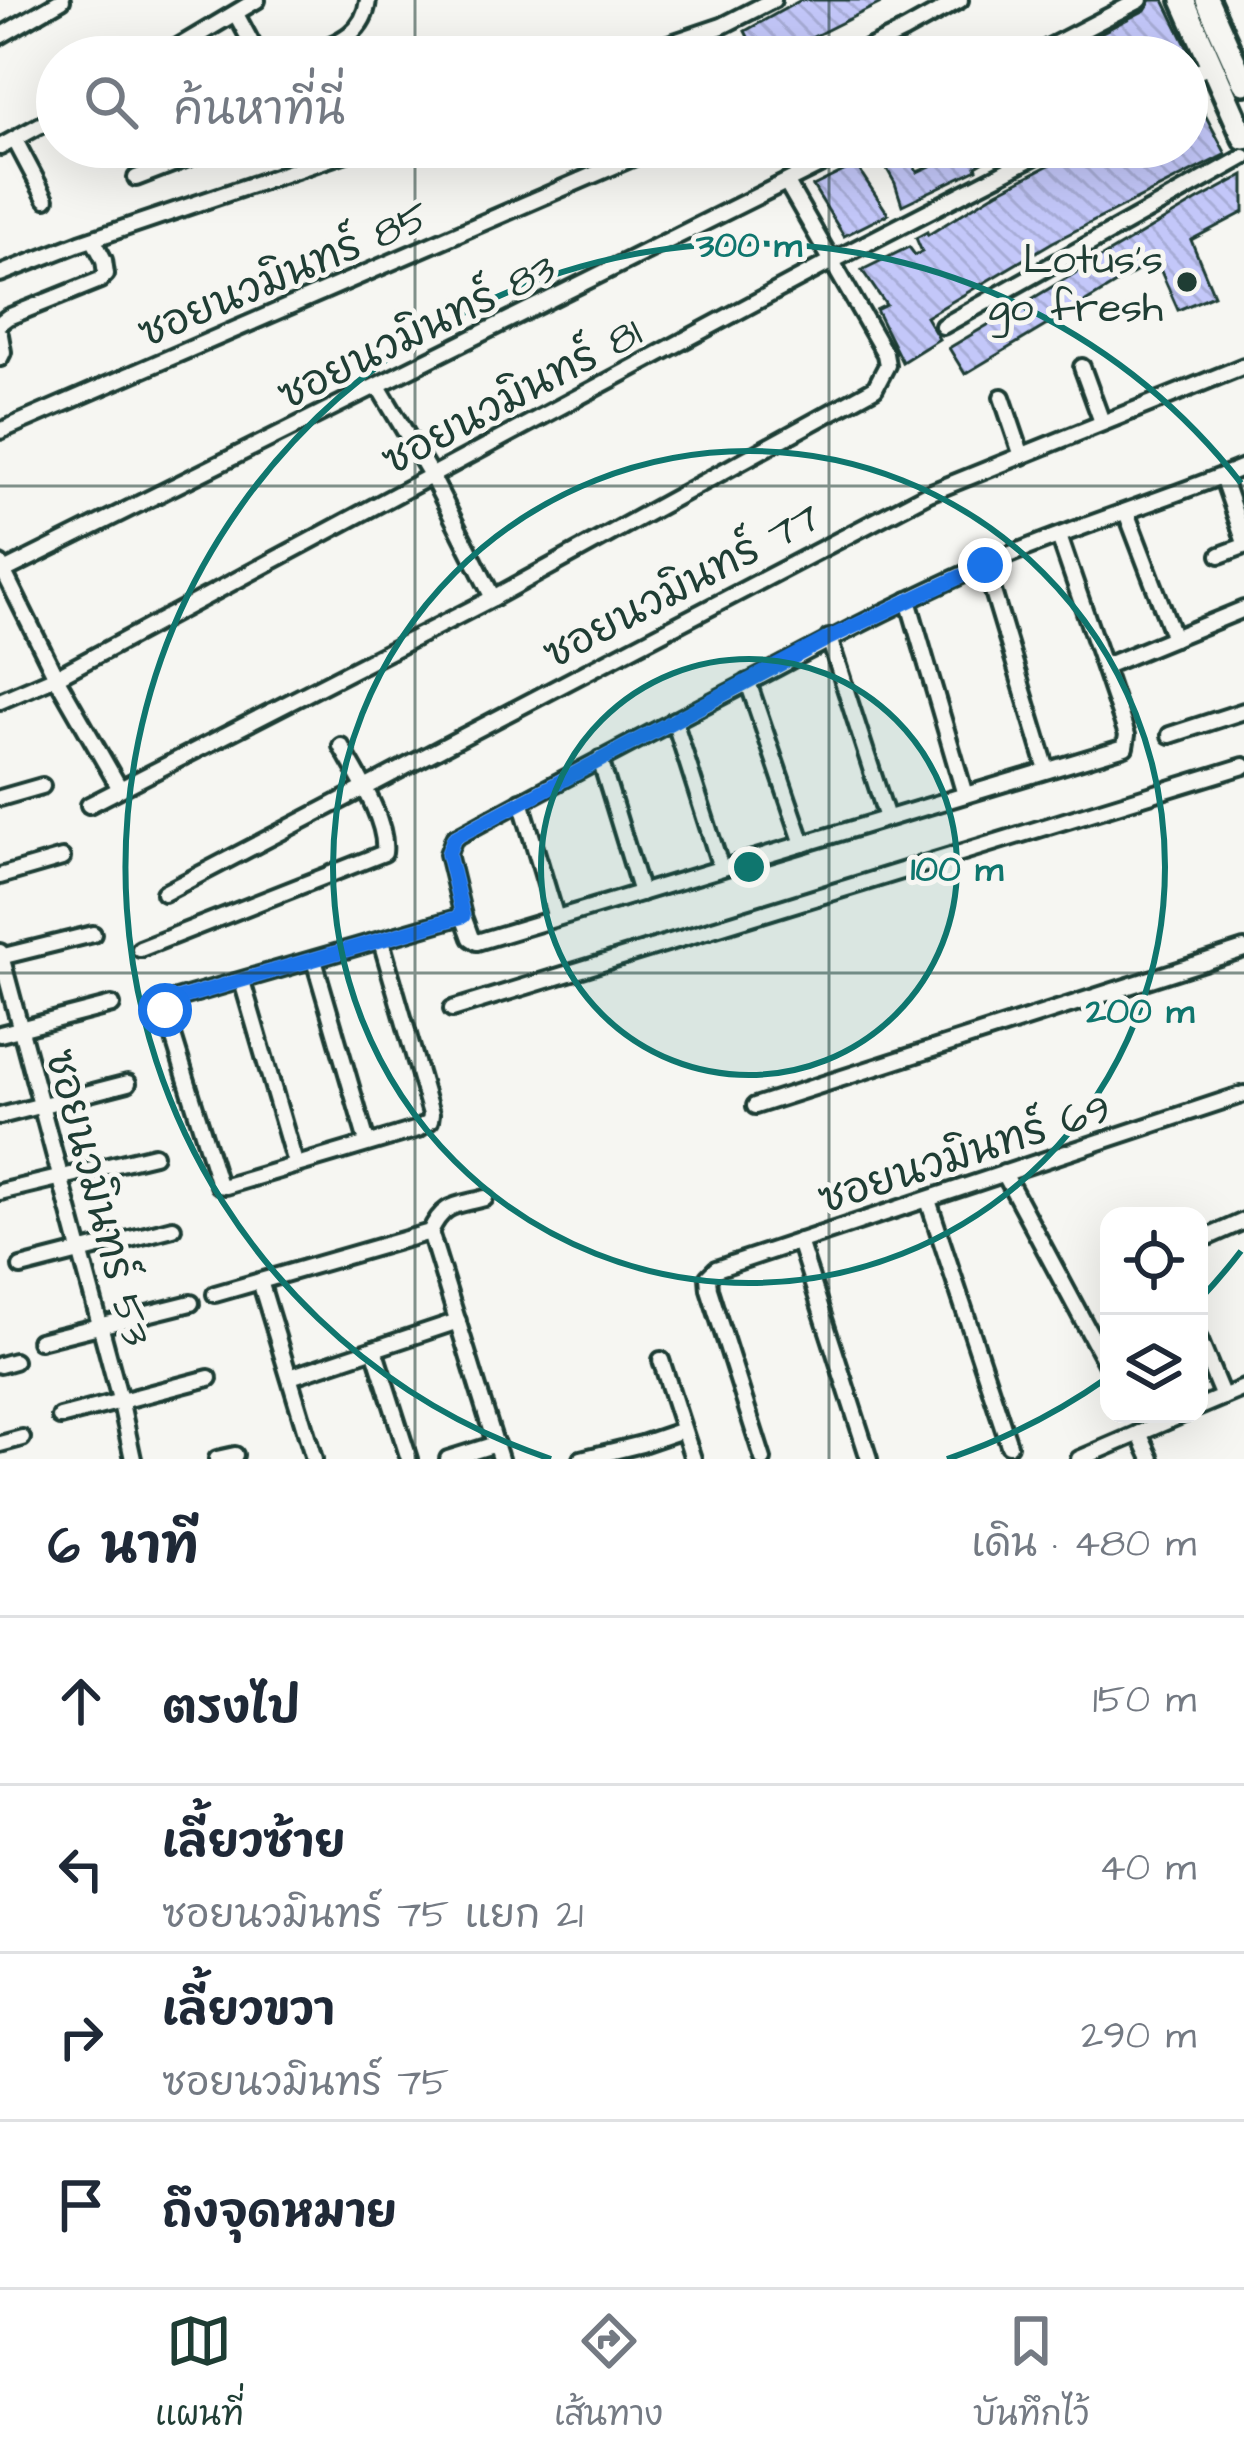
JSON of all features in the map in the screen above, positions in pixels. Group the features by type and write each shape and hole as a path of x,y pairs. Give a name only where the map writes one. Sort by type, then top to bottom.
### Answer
{"main road":[{"path":"1183,0 1199,36"},
{"path":"1208,0 1237,46 1244,83"},
{"path":"1208,58 1244,138"}],"street":[{"path":"0,36 62,0"},
{"path":"198,36 256,0"},
{"path":"343,36 359,28 370,0"},
{"path":"692,36 773,0"},
{"path":"895,36 959,0"},
{"path":"1071,36 1140,0"},
{"path":"236,14 248,36"},
{"path":"36,127 7,143 46,200"},
{"path":"944,326 1244,157"},
{"path":"136,178 162,168"},
{"path":"0,274 302,168"},
{"name":"ซอยนวมินทร์ 85","path":"0,431 609,168"},
{"name":"ซอยนวมินทร์ 83","path":"119,788 56,677 2,567 816,168"},
{"name":"ซอยนวมินทร์ 81","path":"0,701 56,677 1013,168"},
{"path":"89,805 493,598 875,388 887,365 885,354 787,183"},
{"path":"0,323 100,280 106,268 93,239"},
{"path":"0,335 0,358"},
{"name":"ซอยนวมินทร์ 77","path":"164,893 929,493 1244,366"},
{"path":"1082,367 1102,422"},
{"path":"378,386 431,475 493,598"},
{"path":"1002,397 1022,456"},
{"path":"1059,536 1127,735 1125,747 477,942 471,938 448,854 454,838 908,600 985,565 1059,536 1244,467"},
{"path":"1220,555 1244,543 1222,476"},
{"path":"1126,512 1174,638"},
{"path":"985,565 1047,770"},
{"path":"908,600 965,795"},
{"path":"1105,666 1244,609"},
{"path":"829,638 887,818"},
{"path":"748,682 803,844"},
{"path":"1169,735 1244,710"},
{"path":"674,720 721,868"},
{"path":"140,949 384,853 383,833 341,746"},
{"path":"600,759 640,892"},
{"path":"452,1009 1244,766"},
{"path":"0,798 42,786"},
{"path":"521,801 556,918"},
{"path":"0,876 62,858"},
{"path":"381,941 430,1121 418,1129 219,1185 165,1010 170,1001 463,916"},
{"path":"0,955 93,934"},
{"path":"754,1106 1244,949"},
{"name":"ซอยนวมินทร์ 53","path":"0,955 133,1459"},
{"path":"314,960 367,1142"},
{"path":"242,981 295,1163"},
{"path":"0,1034 112,1005"},
{"path":"0,1116 128,1084"},
{"name":"ซอยนวมินทร์ 69","path":"763,1459 709,1289 708,1277 716,1269 1244,1094"},
{"path":"0,1192 154,1155"},
{"path":"1004,1173 1100,1352"},
{"path":"448,1459 498,1451 430,1232 446,1209 485,1198"},
{"path":"928,1200 1009,1444"},
{"path":"1208,1236 1244,1221"},
{"path":"21,1267 173,1228"},
{"path":"215,1294 430,1232"},
{"path":"799,1241 869,1459"},
{"path":"260,1281 314,1459"},
{"path":"39,1341 191,1303"},
{"path":"290,1377 458,1321"},
{"path":"374,1349 409,1459"},
{"path":"1208,1353 1244,1410"},
{"path":"661,1360 693,1459"},
{"path":"60,1417 209,1378"},
{"path":"1080,1459 1163,1423"},
{"path":"580,1459 683,1430"},
{"path":"1139,1433 1151,1459"},
{"path":"0,1444 22,1438"},
{"path":"218,1459 235,1455"}],"building":[{"path":"801,0 887,0 815,36 748,36 745,31"},
{"path":"1151,0 1164,0 1182,36 1095,36 1145,10"},
{"path":"1208,120 1226,154 1208,163"},
{"path":"858,168 888,214 844,236 813,186"},
{"path":"886,168 915,168 917,172 977,169 902,205"},
{"path":"1043,168 1198,168 1053,242 926,317 939,339 902,362 876,310 886,305 862,270 909,247 915,255 922,252 916,238"},
{"path":"1244,175 1244,212 1191,240 1214,295 1178,310 1156,260 965,374 949,348"}],"place":[{"name":"Lotus's go fresh","path":"1187,282"}],"route":[{"path":"165,1010 170,1001 463,916 448,854 454,838 829,638 985,565"}]}
